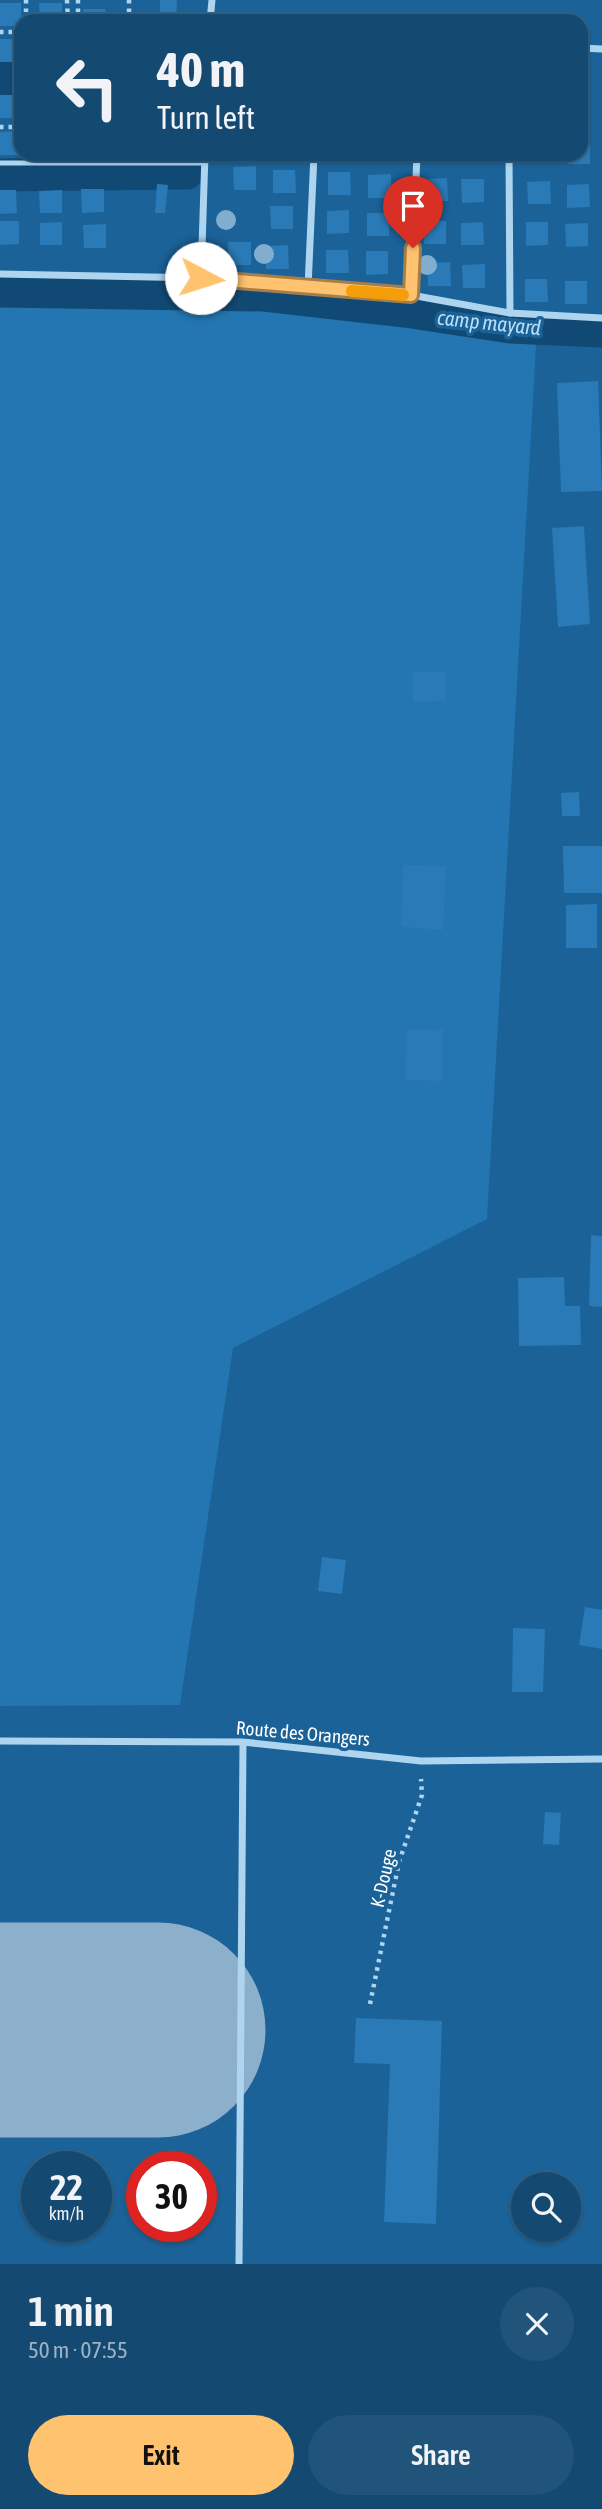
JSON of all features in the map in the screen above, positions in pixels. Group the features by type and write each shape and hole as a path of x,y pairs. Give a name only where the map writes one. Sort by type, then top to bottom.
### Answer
{"street":[{"path":"308,288 314,161"},
{"path":"411,295 417,161"},
{"path":"509,161 510,313"},
{"path":"201,278 205,163"},
{"path":"0,274 201,278 411,295 510,313 602,318"},
{"name":"Route des Orangers","path":"0,1741 243,1742 421,1761 602,1759"},
{"path":"239,2264 243,1742"}],"lane":[{"path":"0,163 205,163"}],"path":[{"name":"K-Douge","path":"370,2004 399,1861 422,1795 421,1761"}],"shaded area":[{"path":"0,297 199,299 537,328 487,1219 233,1348 180,1705 0,1706"}],"building":[{"path":"160,0 177,0 176,14 160,14"},
{"path":"0,3 21,3 21,14 14,14 14,26 0,26"},
{"path":"39,3 62,3 62,14 40,14"},
{"path":"83,9 105,9 105,14 83,14"},
{"path":"0,39 14,39 14,62 0,62"},
{"path":"0,95 14,95 14,118 0,118"},
{"path":"14,131 14,155 0,155 0,132"},
{"path":"588,140 590,164 568,164 568,161 588,161"},
{"path":"552,161 552,163 529,163"},
{"path":"256,166 256,190 234,190 233,167"},
{"path":"273,170 295,170 296,193 273,193"},
{"path":"328,172 350,172 351,195 328,195"},
{"path":"391,174 391,198 368,198 368,175"},
{"path":"447,178 448,201 425,202 425,179"},
{"path":"461,179 484,179 484,202 462,203"},
{"path":"550,181 551,204 528,204 527,182"},
{"path":"157,184 168,185 165,213 155,213"},
{"path":"589,184 590,207 567,208 567,185"},
{"path":"81,189 104,189 104,212 82,213"},
{"path":"0,190 16,190 17,213 0,214"},
{"path":"62,190 62,213 40,213 39,191"},
{"path":"270,206 293,206 293,229 271,229"},
{"path":"349,210 349,233 327,234 327,211"},
{"path":"367,213 389,213 389,236 367,236"},
{"path":"0,221 19,221 19,244 0,245"},
{"path":"423,221 446,221 446,244 424,244"},
{"path":"62,222 62,245 40,245 40,223"},
{"path":"483,222 484,245 461,245 461,223"},
{"path":"526,222 548,222 548,245 526,246"},
{"path":"588,223 588,246 566,247 565,224"},
{"path":"106,224 106,248 84,248 83,225"},
{"path":"228,242 251,242 251,265 229,265"},
{"path":"288,245 289,269 266,269 266,246"},
{"path":"326,250 348,250 349,273 326,273"},
{"path":"366,251 388,251 388,274 366,275"},
{"path":"450,262 451,286 428,286 427,263"},
{"path":"485,264 485,288 463,288 462,265"},
{"path":"525,279 547,279 548,302 525,302"},
{"path":"565,281 587,281 587,304 565,304"},
{"path":"598,381 602,491 561,492 557,383"},
{"path":"584,526 590,624 558,627 552,528"},
{"path":"413,672 446,672 446,701 413,702"},
{"path":"579,792 580,816 562,816 561,793"},
{"path":"563,846 602,846 602,893 564,893"},
{"path":"403,865 446,866 443,930 401,927"},
{"path":"597,904 597,948 566,948 566,905"},
{"path":"407,1029 443,1030 442,1081 405,1080"},
{"path":"591,1235 602,1236 602,1307 589,1306"},
{"path":"564,1277 565,1306 580,1306 581,1345 519,1346 518,1278"},
{"path":"322,1557 346,1560 342,1594 318,1591"},
{"path":"585,1607 602,1610 602,1649 579,1645"},
{"path":"513,1628 545,1629 543,1692 512,1692"},
{"path":"545,1812 561,1813 559,1845 543,1844"},
{"path":"356,2018 442,2021 436,2224 384,2222 390,2064 354,2063"}],"waterway":[{"path":"0,66 14,65"},
{"path":"0,90 14,91"},
{"path":"0,175 187,173"},
{"name":"camp mayard","path":"0,291 264,295 405,311 510,327 602,331"}],"runway":[{"path":"0,2030 158,2030"}],"slow traffic":[{"path":"352,291 403,295"}],"route":[{"path":"201,278 411,295 413,248"}]}
